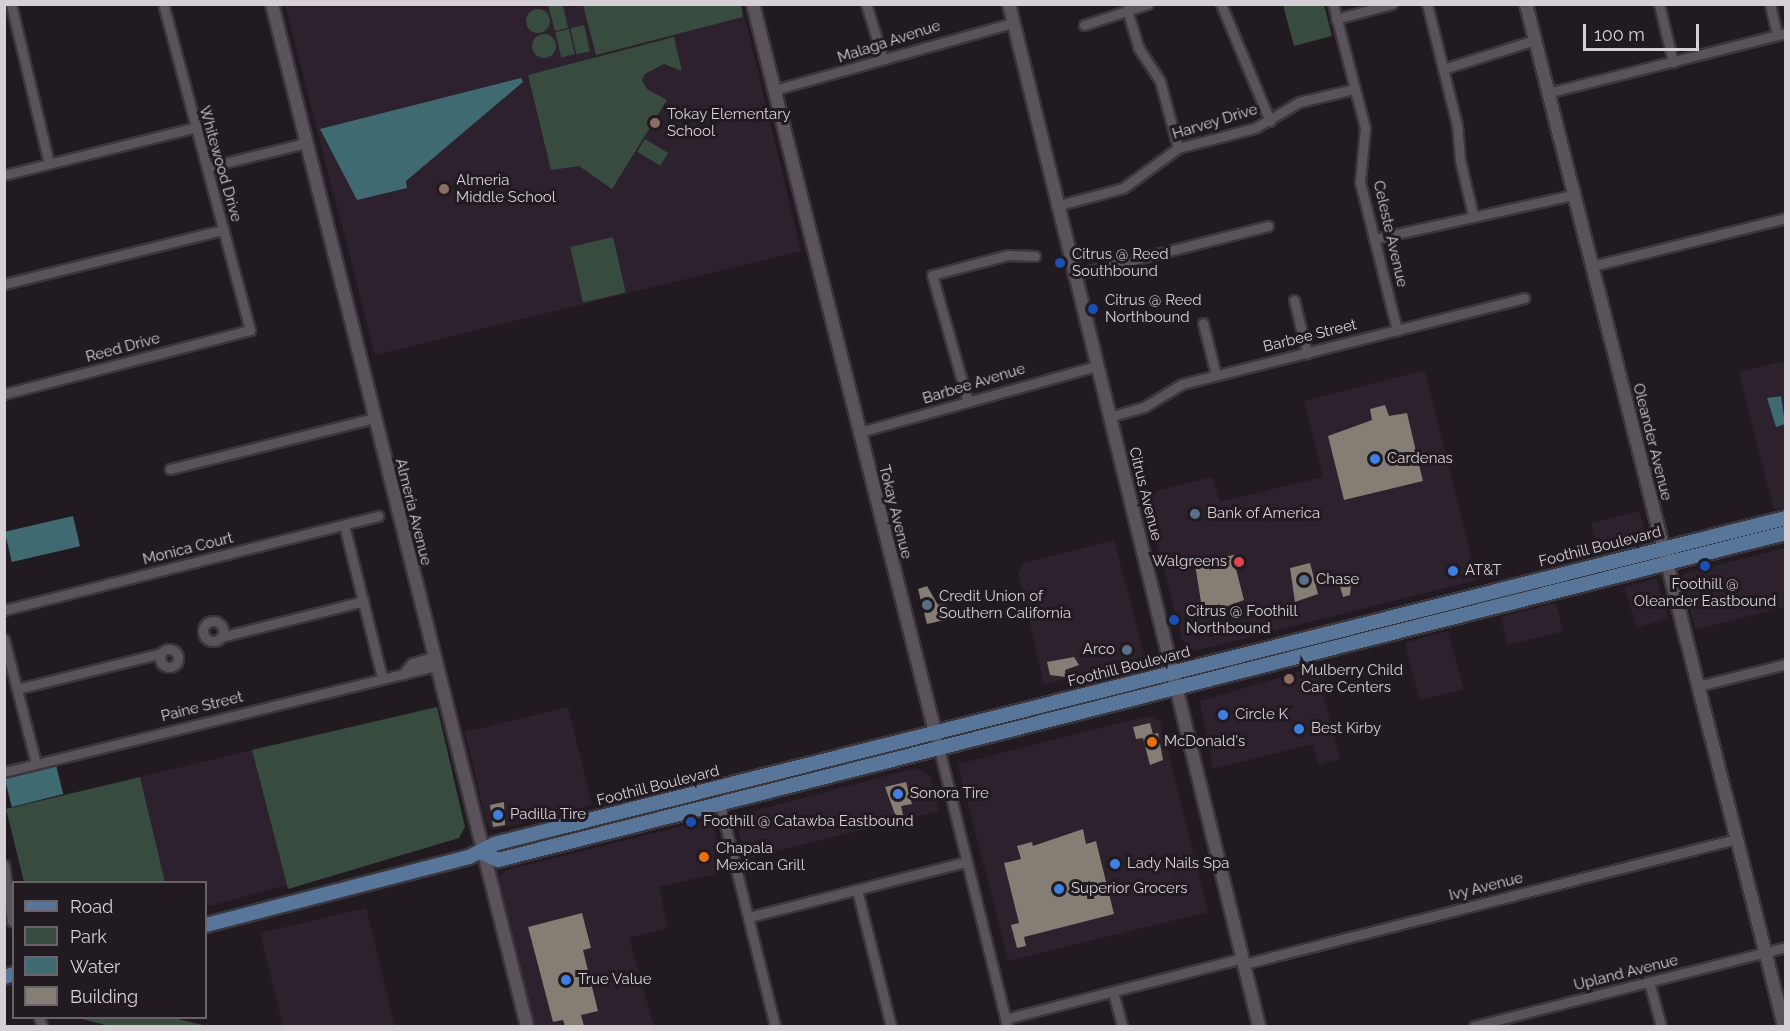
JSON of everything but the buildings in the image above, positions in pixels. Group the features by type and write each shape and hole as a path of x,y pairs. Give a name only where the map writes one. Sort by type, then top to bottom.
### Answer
{"main road":[{"name":"Foothill Boulevard","path":"483,853 498,860 938,748 1440,603 1785,518"},
{"name":"Foothill Boulevard","path":"207,926 483,853 494,844 935,732 1368,638 1785,533"},
{"path":"1368,638 1379,628 1433,614 1440,603"}],"street":[{"path":"11,4 49,163"},
{"name":"Whitewood Drive","path":"163,4 208,167 249,330"},
{"name":"Almeria Avenue","path":"272,4 434,661 527,1026"},
{"name":"Tokay Avenue","path":"753,4 1006,1023"},
{"path":"866,4 884,59"},
{"name":"Citrus Avenue","path":"1009,4 1056,206 1259,1026"},
{"path":"1084,25 1148,4"},
{"path":"1221,4 1270,121"},
{"name":"Celeste Avenue","path":"1333,4 1365,128 1360,182 1397,330"},
{"path":"1336,19 1392,4"},
{"path":"1427,4 1473,215"},
{"name":"Oleander Avenue","path":"1526,4 1784,1026"},
{"path":"1659,4 1673,62"},
{"path":"1547,93 1781,34 1770,4"},
{"path":"1127,10 1138,47 1160,81 1178,148"},
{"name":"Malaga Avenue","path":"774,90 1013,23"},
{"path":"1443,69 1535,40"},
{"name":"Harvey Drive","path":"1056,206 1123,188 1178,148 1270,121 1299,102 1354,89"},
{"path":"4,175 197,127"},
{"path":"208,167 306,143"},
{"path":"1374,239 1473,215 1573,195"},
{"path":"1592,266 1785,218"},
{"path":"1073,275 1268,226"},
{"path":"4,284 223,230"},
{"path":"968,402 932,275 1008,255 1035,256"},
{"name":"Barbee Street","path":"1109,417 1144,407 1182,384 1524,297"},
{"path":"1294,300 1307,353"},
{"path":"1203,323 1216,375"},
{"name":"Reed Drive","path":"4,394 249,330"},
{"name":"Barbee Avenue","path":"860,432 1096,366"},
{"path":"170,469 375,418"},
{"name":"Monica Court","path":"4,610 378,516"},
{"path":"344,525 382,677"},
{"path":"221,637 364,601"},
{"path":"4,639 36,764"},
{"path":"17,689 162,653"},
{"name":"Paine Street","path":"4,772 382,677 406,670 412,663 434,661"},
{"path":"1698,686 1785,664"},
{"path":"720,804 775,1026"},
{"name":"Ivy Avenue","path":"1006,1023 1113,992 1737,839"},
{"path":"749,917 965,862"},
{"path":"4,865 12,921"},
{"path":"857,890 891,1026"},
{"name":"Upland Avenue","path":"1474,1026 1785,947"},
{"path":"1649,982 1661,1026"},
{"path":"1113,992 1122,1026"}],"shaded area":[{"name":"Almeria Middle School","path":"285,5 742,5 801,251 375,355"},
{"path":"1785,361 1785,507 1774,510 1739,372"},
{"path":"1425,370 1477,580 1195,651 1184,646 1144,494 1212,477 1220,502 1323,477 1304,401"},
{"path":"1639,511 1645,532 1640,540 1598,550 1591,523"},
{"path":"1114,540 1145,658 1044,685 1018,573 1024,563"},
{"path":"1785,548 1785,607 1695,630 1682,578 1686,573"},
{"path":"1656,578 1668,618 1637,628 1624,588"},
{"path":"1556,603 1563,631 1508,645 1501,617"},
{"path":"1448,631 1464,689 1420,701 1405,643"},
{"path":"1316,667 1340,759 1319,765 1313,744 1213,769 1200,701"},
{"path":"568,707 592,805 493,830 486,822 465,732"},
{"path":"1148,716 1160,721 1208,912 1008,961 958,764"},
{"path":"252,750 287,885 207,907 207,881 165,881 140,777"},
{"path":"916,768 930,776 939,811 745,859 735,816"},
{"path":"706,820 713,825 724,872 659,887 668,928 629,938 654,1026 535,1026 499,878 506,870"},
{"path":"366,908 395,1026 283,1026 260,933"}],"green space":[{"path":"548,5 563,5 568,28 555,31"},
{"path":"583,5 741,5 743,17 596,55"},
{"path":"1283,5 1324,5 1332,36 1294,46"},
{"path":"538,9 543,10 549,16 549,26 543,32 538,33 533,32 527,26 526,21 527,16 533,10"},
{"path":"584,25 590,51 576,54 570,28"},
{"path":"569,29 575,54 561,57 555,32"},
{"path":"544,34 549,35 555,41 555,51 549,57 544,58 539,57 533,51 532,46 533,41 539,35"},
{"path":"674,37 682,71 664,64 645,74 642,80 647,89 667,100 612,189 579,166 551,170 528,75"},
{"path":"645,139 668,153 660,166 637,152"},
{"path":"613,237 626,293 583,302 570,247"},
{"path":"437,707 465,827 459,838 288,889 252,750"},
{"path":"140,777 165,881 24,881 6,809"},
{"path":"83,1019 178,1019 207,1026 109,1026"}],"water":[{"path":"521,78 523,82 406,181 407,188 357,200 320,129"},
{"path":"1781,396 1785,424 1776,427 1767,398"},
{"path":"73,516 80,546 12,562 5,532"},
{"path":"56,765 63,794 12,807 5,778"}],"place":[{"name":"Tokay Elementary School","path":"655,123"},
{"name":"Almeria Middle School","path":"444,189"},
{"name":"Citrus @ Reed Southbound","path":"1060,263"},
{"name":"Citrus @ Reed Northbound","path":"1093,309"},
{"name":"Cardenas","path":"1375,459"},
{"name":"Bank of America","path":"1195,514"},
{"name":"Walgreens","path":"1239,562"},
{"name":"Foothill @ Oleander Eastbound","path":"1705,566"},
{"name":"AT&T","path":"1453,571"},
{"name":"Chase","path":"1304,580"},
{"name":"Credit Union of Southern California","path":"927,605"},
{"name":"Citrus @ Foothill Northbound","path":"1174,620"},
{"name":"Arco","path":"1127,650"},
{"name":"Mulberry Child Care Centers","path":"1289,679"},
{"name":"Circle K","path":"1223,715"},
{"name":"Best Kirby","path":"1299,729"},
{"name":"McDonald's","path":"1152,742"},
{"name":"Sonora Tire","path":"898,794"},
{"name":"Padilla Tire","path":"498,815"},
{"name":"Foothill @ Catawba Eastbound","path":"691,822"},
{"name":"Chapala Mexican Grill","path":"704,857"},
{"name":"Lady Nails Spa","path":"1115,864"},
{"name":"Superior Grocers","path":"1059,889"},
{"name":"True Value","path":"566,980"}]}
